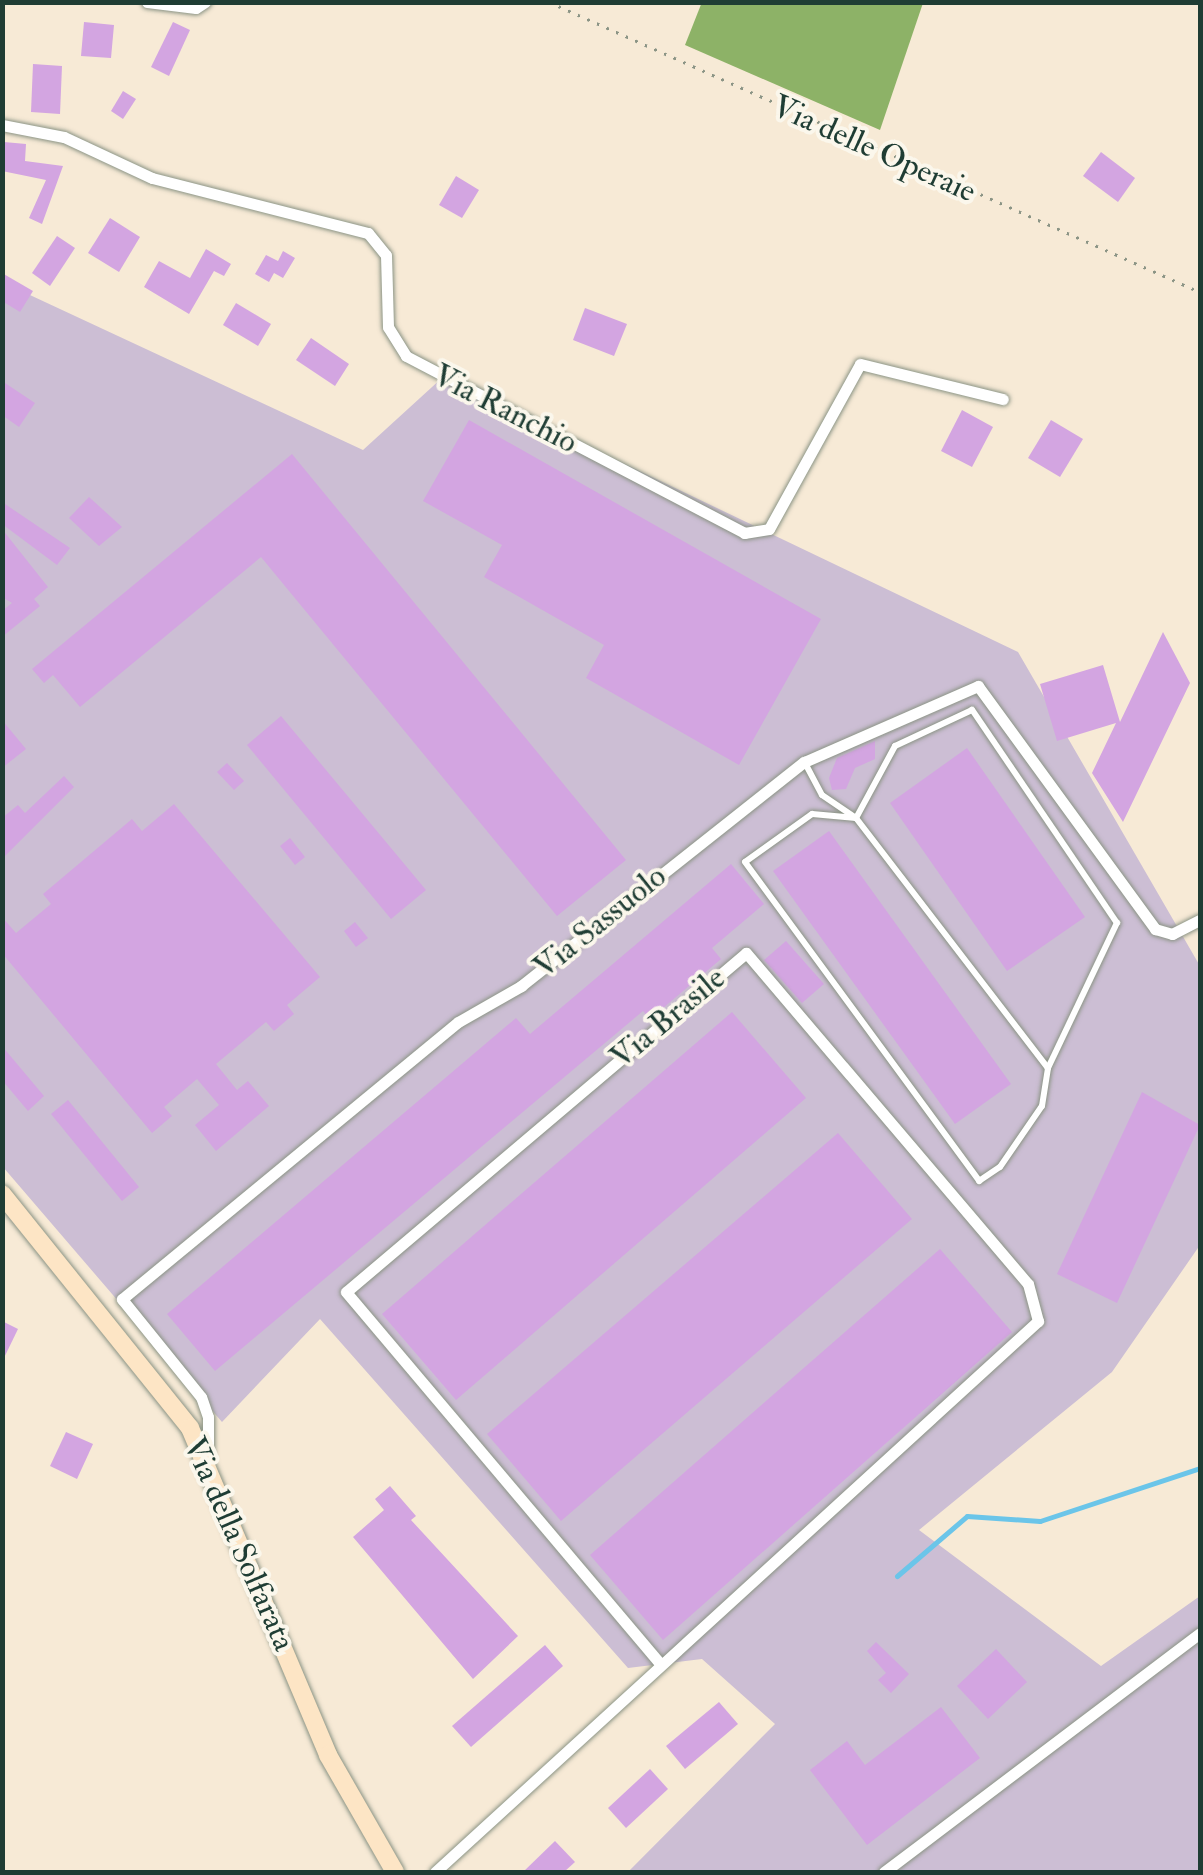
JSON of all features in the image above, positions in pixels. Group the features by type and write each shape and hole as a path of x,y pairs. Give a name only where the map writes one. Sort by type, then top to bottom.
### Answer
{"main road":[{"name":"Via della Solfarata","path":"2,1194 170,1399 208,1462 328,1755 396,1872"}],"street":[{"path":"147,2 196,8 205,2"},
{"name":"Via Ranchio","path":"2,125 64,137 152,178 368,233 386,255 388,327 406,356 744,533 769,529 860,364 1003,399"},
{"name":"Via Sassuolo","path":"208,1462 201,1397 122,1299 458,1022 521,986 804,762 978,686 1155,929 1172,934 1200,920"},
{"name":"Via Brasile","path":"436,1872 659,1662 1029,1335 1039,1316 1028,1284 746,952 346,1292 659,1662"},
{"path":"884,1872 1200,1633"}],"lane":[{"path":"972,710 1117,923 1048,1068 1042,1106 1000,1167 979,1181 746,862 812,814 856,818 896,746 972,710"},
{"path":"804,762 822,795 856,818 1048,1068"}],"path":[{"name":"Via delle Operaie","path":"548,2 1200,292"}],"shaded area":[{"path":"2,282 363,450 443,377 1018,652 1200,966 1200,1245 1112,1372 919,1530 1101,1666 1200,1596 1200,1872 628,1872 775,1724 702,1659 628,1668 320,1319 222,1422 3,1167"}],"green space":[{"path":"702,2 923,3 880,130 685,45"}],"building":[{"path":"84,22 114,25 111,58 81,56"},
{"path":"173,22 190,30 169,76 151,67"},
{"path":"33,64 62,66 60,114 31,112"},
{"path":"123,91 136,99 123,119 111,111"},
{"path":"4,142 26,144 25,161 63,166 42,224 29,218 46,180 2,171"},
{"path":"1101,152 1135,178 1118,202 1083,176"},
{"path":"456,176 479,190 462,218 439,205"},
{"path":"110,218 140,237 119,272 88,253"},
{"path":"57,236 75,248 50,286 32,273"},
{"path":"206,249 231,264 224,276 214,271 189,314 144,287 159,261 190,278"},
{"path":"283,251 295,258 283,278 274,273 269,282 255,274 266,255 278,261"},
{"path":"2,273 33,291 20,312 2,301"},
{"path":"236,303 271,324 258,346 223,325"},
{"path":"585,308 627,324 614,356 573,340"},
{"path":"311,338 349,364 335,386 296,360"},
{"path":"2,381 35,403 19,427 2,415"},
{"path":"962,410 993,427 972,467 941,451"},
{"path":"469,420 821,619 739,765 586,678 604,645 484,577 502,545 423,501"},
{"path":"1051,420 1083,439 1060,477 1028,458"},
{"path":"292,454 626,860 557,916 261,557 80,707 53,675 44,683 32,669"},
{"path":"89,497 122,527 99,546 69,518"},
{"path":"2,502 70,548 57,565 2,524"},
{"path":"2,529 48,587 34,599 40,606 2,637 2,611 12,603 2,597"},
{"path":"1163,632 1190,683 1123,822 1092,773 1116,723 1057,741 1040,684 1103,665 1120,722"},
{"path":"281,716 426,890 391,919 247,745"},
{"path":"2,720 26,749 2,768"},
{"path":"875,741 875,759 855,768 846,789 832,790 829,778 837,758"},
{"path":"967,748 1085,917 1007,971 890,803"},
{"path":"227,763 244,781 234,790 217,772"},
{"path":"64,776 74,787 2,859 2,818 18,805 25,813"},
{"path":"174,804 320,977 287,1005 294,1014 274,1031 266,1022 216,1064 237,1090 248,1081 269,1106 216,1151 195,1125 219,1105 197,1079 164,1107 172,1116 152,1133 2,953 2,917 16,933 51,904 43,894 132,819 142,831"},
{"path":"829,831 1011,1084 955,1124 773,871"},
{"path":"290,838 305,857 295,865 280,846"},
{"path":"731,864 764,904 712,948 721,959 650,1019 643,1011 215,1371 167,1314 516,1018 530,1034"},
{"path":"355,922 368,938 356,947 344,931"},
{"path":"786,941 824,984 802,1003 764,960"},
{"path":"732,1012 806,1098 456,1400 382,1314"},
{"path":"2,1046 44,1096 28,1111 2,1080"},
{"path":"1142,1092 1200,1125 1117,1303 1057,1274"},
{"path":"68,1100 139,1187 122,1201 51,1114"},
{"path":"838,1133 912,1219 561,1521 487,1434"},
{"path":"940,1249 1012,1332 663,1640 590,1555"},
{"path":"2,1321 18,1329 2,1362"},
{"path":"66,1432 93,1444 77,1479 50,1466"},
{"path":"390,1486 416,1516 411,1520 518,1636 473,1679 353,1537 384,1510 375,1499"},
{"path":"876,1642 909,1674 891,1693 878,1680 886,1673 867,1651"},
{"path":"545,1645 563,1666 471,1747 452,1726"},
{"path":"996,1649 1027,1682 988,1719 957,1686"},
{"path":"719,1702 738,1724 685,1769 666,1746"},
{"path":"941,1707 980,1758 867,1845 810,1770 847,1741 865,1765"},
{"path":"650,1769 668,1789 626,1828 608,1808"},
{"path":"555,1841 575,1862 564,1872 523,1872"}],"waterway":[{"path":"897,1576 967,1516 1040,1521 1200,1468"}]}
